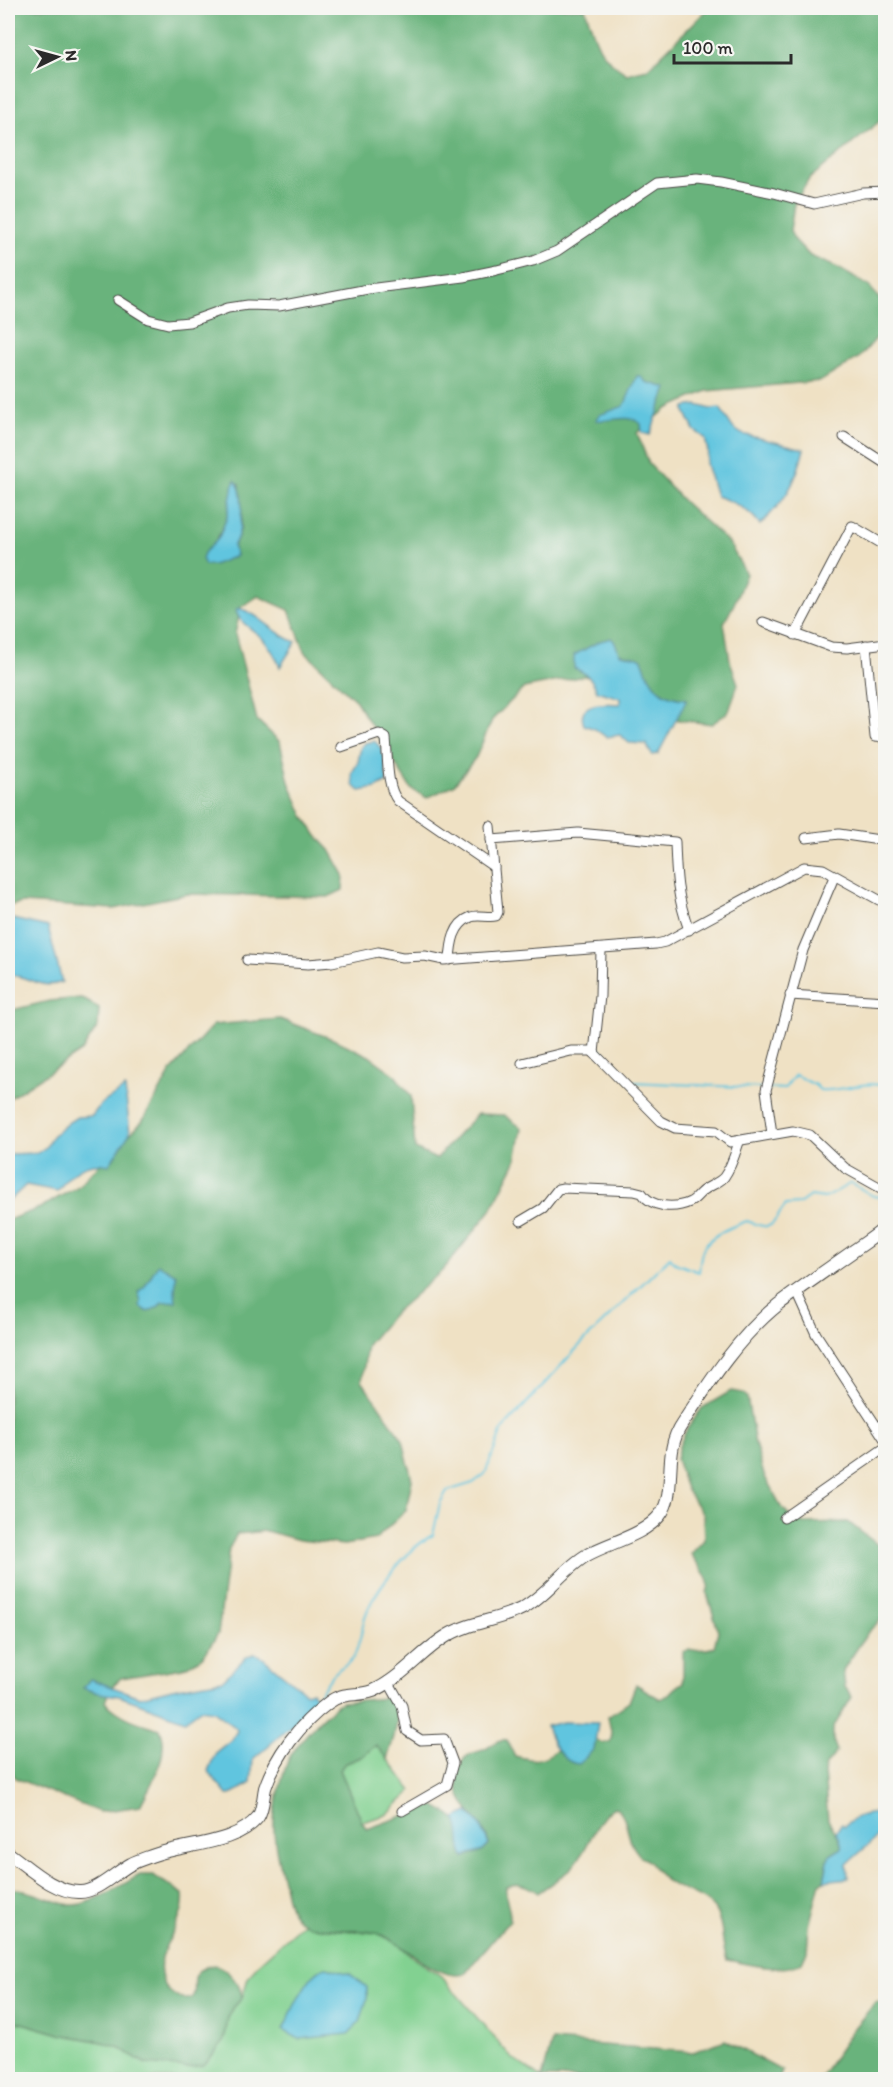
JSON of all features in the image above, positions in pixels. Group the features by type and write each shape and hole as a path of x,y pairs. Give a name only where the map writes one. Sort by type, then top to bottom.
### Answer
{"main road":[{"path":"8,1852 54,1886 81,1893 102,1884 132,1863 172,1848 218,1840 243,1831 260,1815 266,1788 279,1756 305,1724 330,1701 346,1694 372,1691 445,1637 464,1628 523,1608 550,1588 580,1560 644,1528 662,1513 669,1495 670,1452 678,1428 746,1334 778,1305 885,1227"}],"street":[{"path":"118,300 148,319 168,324 189,322 228,308 248,305 279,306 368,289 463,277 497,270 533,261 557,250 657,183 697,179 722,182 813,204 863,193 885,192"},
{"path":"844,437 885,464"},
{"path":"795,635 852,526 885,546"},
{"path":"763,622 831,647 847,648 885,643"},
{"path":"866,645 875,736 885,738"},
{"path":"341,747 379,734 383,735 386,738 390,786 398,801 494,867"},
{"path":"450,960 451,940 465,921 474,916 496,916 498,912 490,826"},
{"path":"491,840 578,833 675,842 676,883 680,906 689,930"},
{"path":"806,838 839,834 885,841"},
{"path":"247,960 308,964 332,962 378,952 402,957 424,956 450,960 656,944 689,930 804,867 823,869 879,900 885,900"},
{"path":"772,1134 766,1090 803,950 834,877"},
{"path":"594,1053 600,996 601,949"},
{"path":"790,995 885,1001"},
{"path":"522,1063 586,1049 594,1053 662,1121 675,1128 716,1131 730,1142 793,1131 810,1135 845,1168 885,1191"},
{"path":"521,1221 536,1214 558,1189 563,1188 591,1191 634,1191 642,1193 646,1200 668,1206 691,1202 725,1176 734,1160 739,1142"},
{"path":"797,1292 816,1334 885,1441"},
{"path":"784,1518 885,1447"},
{"path":"388,1681 402,1706 407,1731 421,1740 444,1739 453,1763 447,1785 402,1811"}],"green space":[{"path":"8,8 585,8 598,46 609,60 627,74 647,69 709,8 885,8 885,117 809,179 794,204 790,231 794,239 810,256 838,268 869,286 882,302 879,335 860,357 821,381 707,391 667,409 637,433 649,464 684,502 729,543 746,574 724,623 730,661 738,684 729,711 712,724 671,719 618,685 584,676 524,688 492,720 476,757 454,785 427,798 411,789 356,701 305,652 289,610 258,596 241,607 235,634 257,720 280,742 289,782 304,816 317,836 330,850 344,875 343,890 328,897 187,894 114,909 22,903 8,906","holes":["239,484 241,524 233,546 236,555 205,553 222,530 233,485"]},
{"path":"81,998 99,1008 98,1026 82,1051 8,1099 8,1011 49,1001"},
{"path":"280,1019 338,1041 369,1056 394,1074 411,1096 415,1149 436,1159 477,1114 504,1115 522,1128 516,1161 491,1210 443,1270 394,1313 367,1345 362,1381 403,1440 412,1480 406,1510 376,1539 344,1545 299,1540 266,1531 237,1534 229,1549 218,1634 202,1658 183,1668 121,1678 110,1688 105,1702 124,1716 160,1729 163,1748 158,1769 140,1806 99,1812 15,1778 8,1765 8,1220 40,1208 77,1187 142,1122 172,1070 213,1025"},
{"path":"731,1391 743,1393 747,1397 755,1444 764,1475 781,1506 792,1518 804,1523 848,1522 878,1545 882,1555 885,1616 868,1632 843,1670 845,1687 852,1697 833,1728 833,1740 837,1751 826,1765 824,1772 828,1820 840,1839 842,1848 829,1856 824,1881 820,1883 809,1926 807,1951 802,1962 795,1966 776,1968 727,1960 720,1921 715,1910 699,1897 664,1879 648,1861 639,1855 633,1847 623,1817 615,1807 604,1816 580,1858 558,1879 538,1893 523,1885 515,1884 506,1887 510,1920 464,1974 443,1973 393,1941 375,1933 322,1928 298,1920 289,1906 277,1852 274,1816 277,1800 290,1756 320,1721 342,1702 384,1698 391,1701 397,1716 387,1759 376,1745 363,1756 344,1764 340,1770 367,1829 433,1805 450,1815 458,1823 464,1857 483,1851 489,1845 481,1825 463,1802 459,1793 457,1782 459,1769 465,1758 486,1749 497,1741 507,1740 515,1756 537,1759 546,1757 557,1750 573,1763 594,1749 596,1740 602,1743 610,1742 612,1735 608,1717 629,1702 636,1684 660,1699 664,1698 683,1683 683,1652 714,1647 718,1631 707,1593 709,1585 706,1576 691,1554 704,1540 703,1515 686,1489 676,1459 687,1429 702,1408"},
{"path":"376,1744 412,1791 386,1815 362,1822 340,1770 346,1763 363,1756"},
{"path":"140,1875 153,1875 183,1894 183,1906 179,1919 160,1965 162,1978 168,1990 179,1998 191,1998 197,1972 215,1965 235,1980 240,1990 242,1998 228,2018 224,2042 204,2065 187,2068 146,2064 120,2048 103,2042 60,2034 8,2019 8,1888 78,1905 97,1898"},
{"path":"303,1923 328,1929 377,1933 399,1944 411,1956 441,1976 512,2058 543,2079 8,2079 8,2019 60,2034 102,2042 120,2048 146,2064 224,2042 228,2018 242,1998 248,1978 257,1965"},
{"path":"876,2002 885,2003 885,2079 819,2079 853,2029"},
{"path":"725,2040 782,2071 779,2079 542,2078 552,2041 693,2052"}],"water":[{"path":"637,376 646,382 667,388 650,435 642,433 641,424 631,419 596,420 599,415 624,406"},
{"path":"697,405 711,409 720,408 733,428 742,434 804,449 797,473 788,491 760,525 741,507 716,496 706,464 708,452 705,438 694,430 685,411 685,407"},
{"path":"235,480 242,502 239,532 233,546 236,556 213,565 205,565 202,559 204,553 219,537 227,517"},
{"path":"238,608 253,614 288,639 296,642 280,667 265,641 240,619 236,610"},
{"path":"611,638 619,653 642,659 648,675 657,688 669,696 687,699 658,754 652,755 646,744 629,743 620,735 606,737 584,725 582,717 587,708 600,704 620,704 620,698 597,691 588,677 574,668 574,655 600,641"},
{"path":"374,741 383,754 387,782 376,788 360,791 353,785 352,773 358,762 361,747 365,743"},
{"path":"8,918 48,927 62,982 48,985 8,975"},
{"path":"125,1088 130,1133 109,1165 96,1164 80,1168 57,1191 26,1185 8,1202 8,1154 37,1153 46,1147 52,1136 69,1122 77,1117 92,1116 101,1104"},
{"path":"158,1264 176,1275 176,1301 162,1302 148,1312 140,1307 138,1292 145,1286"},
{"path":"253,1654 259,1655 306,1693 312,1691 317,1701 309,1705 305,1714 253,1759 251,1783 230,1795 227,1795 208,1771 216,1752 232,1739 237,1731 214,1711 200,1709 185,1720 119,1696 83,1688 90,1679 140,1697 223,1680 245,1658"},
{"path":"563,1722 598,1723 594,1749 579,1764 567,1760 562,1755 546,1726"},
{"path":"469,1812 481,1826 489,1845 483,1851 464,1857 455,1818"},
{"path":"877,1813 885,1815 885,1832 847,1864 848,1878 824,1881 829,1856 842,1848 836,1832 841,1824 844,1826 859,1816"},
{"path":"327,1967 350,1974 367,1987 367,1999 360,2022 348,2034 299,2039 283,2030 295,2004 313,1975"}],"waterway":[{"path":"600,1049 632,1082 762,1088"},
{"path":"768,1088 784,1089 795,1075 820,1090 869,1084 886,1086"},
{"path":"314,1699 331,1677 353,1658 369,1606 384,1583 413,1550 433,1535 440,1503 447,1491 473,1483 485,1474 502,1430 579,1346 670,1257 675,1263 699,1272 704,1247 717,1234 747,1221 763,1226 771,1225 786,1205 799,1204 810,1196 825,1198 851,1183 873,1196 886,1198"}]}
